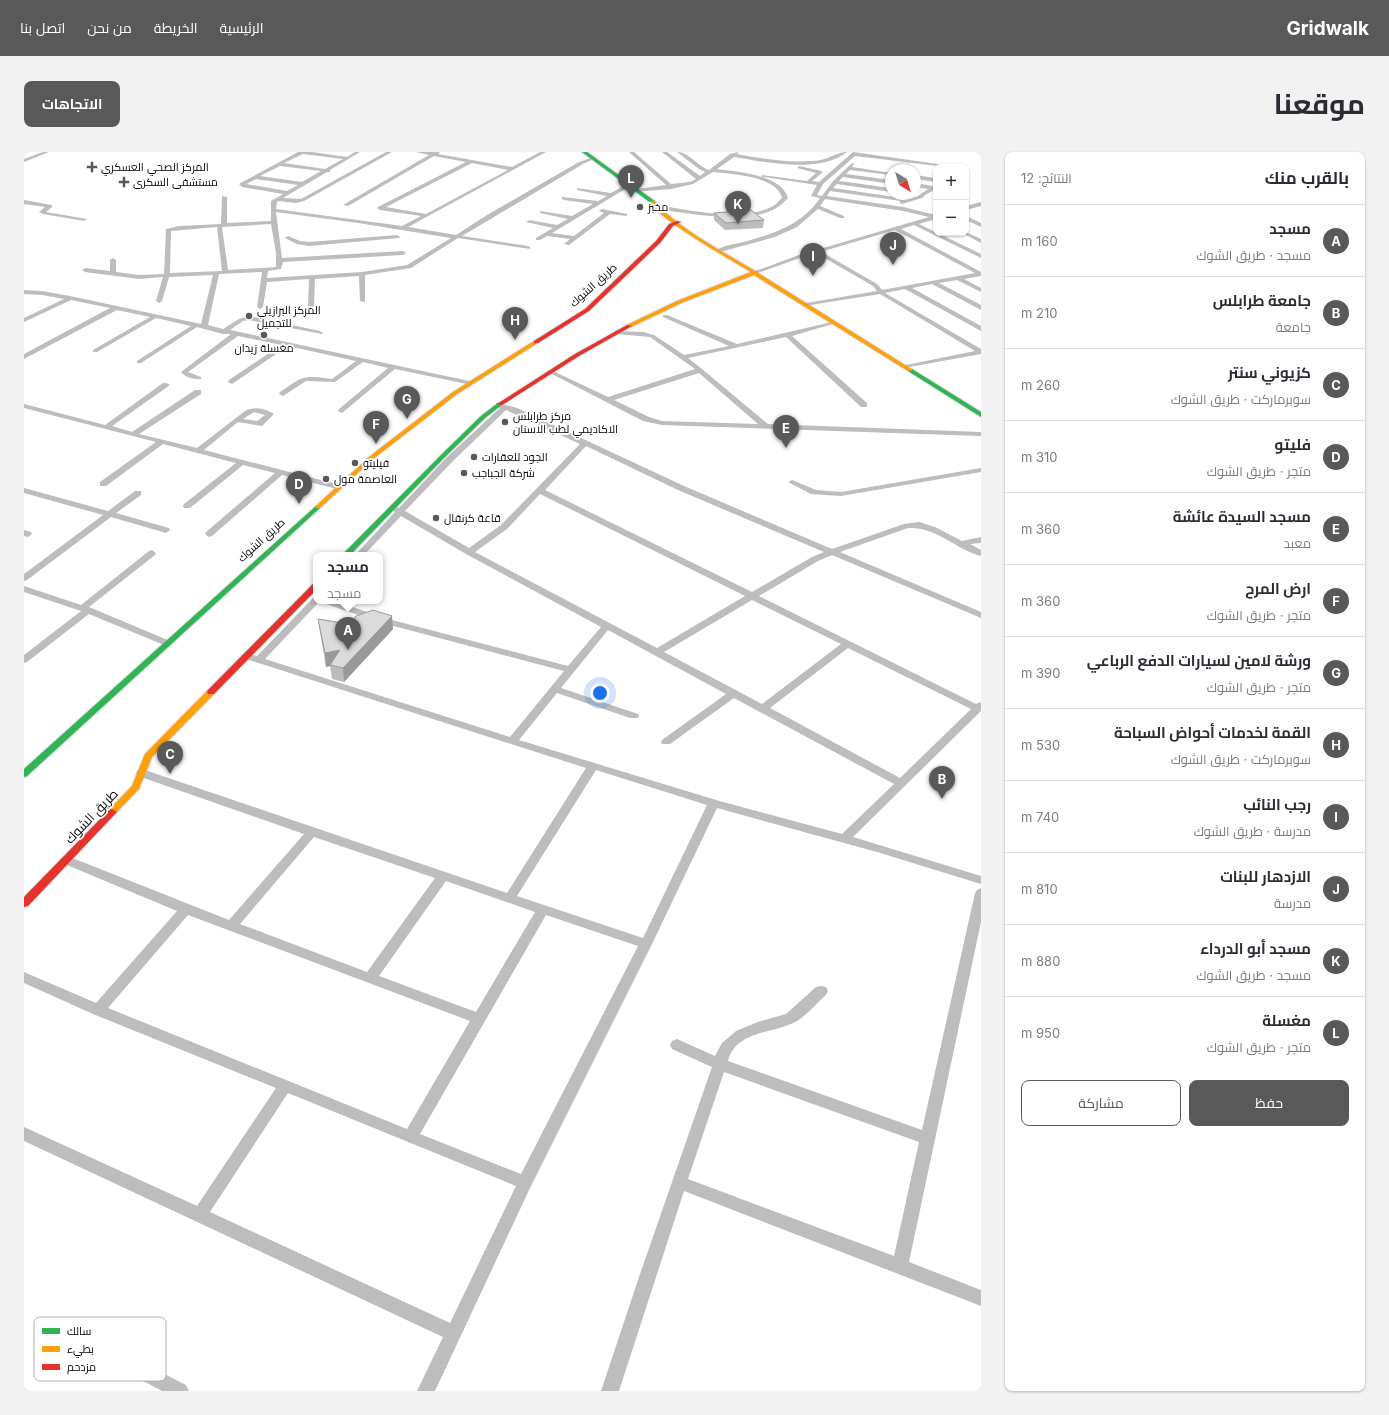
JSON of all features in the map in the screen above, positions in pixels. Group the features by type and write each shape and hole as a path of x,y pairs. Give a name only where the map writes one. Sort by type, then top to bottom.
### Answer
{"main road":[{"path":"584,152 656,204 656,208 707,242 981,415"},
{"name":"طريق الشوك","path":"24,774 337,487 427,413 469,383 591,306 677,222"},
{"path":"349,552 397,510 483,417 502,406 551,372 617,332 682,301 758,274"},
{"path":"596,288 607,290"},
{"name":"طريق الشوك","path":"24,902 133,791 140,779 143,765 148,756 313,589"}],"street":[{"path":"24,161 47,152"},
{"path":"288,192 242,184 302,152 347,158"},
{"path":"85,270 135,277 279,268 273,203 288,192 358,152"},
{"path":"276,200 300,201 390,152"},
{"path":"418,152 512,169"},
{"path":"346,205 438,152"},
{"path":"450,158 462,152"},
{"path":"403,228 544,152"},
{"path":"631,152 672,187"},
{"path":"664,152 688,171 701,178"},
{"path":"679,152 687,156 693,164 703,170"},
{"path":"637,191 686,184 701,178 735,155 744,152"},
{"path":"735,155 768,164 767,166 778,167 825,160 838,156 844,152"},
{"path":"933,164 859,153 820,184 814,195 822,198 903,208 933,216"},
{"path":"720,250 785,231 799,223 817,207 829,189 849,168 859,153"},
{"path":"735,155 793,164 820,172 808,182"},
{"path":"24,156 34,157"},
{"path":"264,280 312,278 402,269 417,263 456,236 582,163 594,158"},
{"path":"703,170 719,158"},
{"path":"952,164 954,160"},
{"path":"425,215 380,207 470,162"},
{"path":"279,164 350,174"},
{"path":"849,168 885,173"},
{"path":"688,171 712,170 755,174 820,184"},
{"path":"656,204 699,214 735,215 757,213 770,209 780,205 785,198 784,192 781,189 767,181 743,174 712,170"},
{"path":"755,174 761,170"},
{"path":"842,175 885,181"},
{"path":"254,177 303,184"},
{"path":"921,178 933,180"},
{"path":"835,182 885,189"},
{"path":"538,239 629,185"},
{"path":"921,186 933,187"},
{"path":"922,194 933,188"},
{"path":"579,189 612,195"},
{"path":"829,189 885,197"},
{"path":"224,197 221,225 225,272"},
{"path":"564,198 598,203"},
{"path":"872,210 908,200"},
{"path":"24,202 50,206 42,212 44,213 84,219"},
{"path":"969,207 981,204"},
{"path":"817,207 842,217"},
{"path":"969,208 981,210"},
{"path":"588,209 626,215"},
{"path":"273,210 392,226 528,248"},
{"path":"542,212 573,218"},
{"path":"567,244 609,212"},
{"path":"758,274 798,257 933,218"},
{"path":"981,220 966,218 981,225"},
{"path":"159,301 167,275 168,230 176,228 274,222"},
{"path":"529,222 557,227"},
{"path":"914,223 981,256"},
{"path":"392,226 400,245 417,263"},
{"path":"895,228 981,274"},
{"path":"545,234 574,238"},
{"path":"969,235 981,241"},
{"path":"288,238 298,243 309,244 400,245"},
{"path":"758,274 825,256 878,239"},
{"path":"279,260 400,245"},
{"path":"825,256 875,285 884,295 981,352"},
{"path":"112,260 112,274"},
{"path":"260,308 265,270"},
{"path":"204,327 216,272"},
{"path":"362,274 363,301"},
{"path":"806,305 981,274"},
{"path":"311,306 312,278"},
{"path":"958,278 981,290"},
{"path":"932,282 981,308"},
{"path":"906,287 981,329"},
{"path":"24,292 42,293 70,298 223,332 287,344 469,383"},
{"path":"24,320 70,298"},
{"path":"24,357 116,308"},
{"path":"96,350 154,316"},
{"path":"665,316 736,346"},
{"path":"223,332 241,320 249,318 320,333"},
{"path":"681,358 787,335 834,322"},
{"path":"139,362 196,325"},
{"path":"617,332 650,335 700,370 765,426"},
{"path":"199,378 188,375 184,372 236,334"},
{"path":"787,335 864,405"},
{"path":"232,382 287,344"},
{"path":"906,367 981,352"},
{"path":"283,394 304,379 311,378 333,381 362,360"},
{"path":"342,411 393,367"},
{"path":"607,400 700,370"},
{"path":"551,372 646,419 656,422 981,434"},
{"path":"104,428 166,385"},
{"path":"132,436 198,392"},
{"path":"24,406 132,436 337,487"},
{"path":"502,406 681,488 981,615"},
{"path":"198,452 238,420"},
{"path":"103,484 160,442"},
{"path":"469,552 504,527 584,444"},
{"path":"187,506 241,463"},
{"path":"792,482 814,492 841,494 977,471 981,477"},
{"path":"209,534 280,473"},
{"path":"24,490 166,530"},
{"path":"539,490 847,644 979,707 845,838"},
{"path":"24,578 138,493"},
{"path":"362,552 397,510 469,552 901,783"},
{"path":"656,653 800,567 831,552 907,526 919,525 932,529 981,553"},
{"path":"963,543 981,540"},
{"path":"26,656 85,610 152,553"},
{"path":"24,589 85,610 167,643"},
{"path":"306,595 313,598"},
{"path":"259,660 313,602"},
{"path":"335,604 386,621 570,670"},
{"path":"512,741 607,626"},
{"path":"762,709 847,644"},
{"path":"246,656 512,741 714,803 845,838 914,858 981,880"},
{"path":"555,689 634,716"},
{"path":"666,742 733,694"},
{"path":"510,898 593,766"},
{"path":"142,773 312,832 646,944"},
{"path":"426,1391 525,1183 646,944 714,803"},
{"path":"231,926 312,832"},
{"path":"66,860 186,909 479,1019"},
{"path":"370,978 443,876"},
{"path":"900,1266 981,893"},
{"path":"98,1010 186,909"},
{"path":"410,1137 543,909"},
{"path":"24,977 98,1010 525,1183"},
{"path":"610,1391 647,1277 720,1064 721,1053 728,1044 739,1036 756,1028 790,1018 821,991"},
{"path":"677,1045 720,1064 928,1139"},
{"path":"199,1216 285,1086"},
{"path":"24,1134 454,1333"},
{"path":"680,1182 981,1298"},
{"path":"161,1381 180,1391"}],"building":[{"path":"751,210 764,220 726,223 714,213"},
{"path":"373,610 392,616 343,668 330,665 340,650 325,653 318,619 349,624 356,616"}],"traffic: fast":[{"path":"584,152 661,208"},
{"path":"910,370 981,415"},
{"path":"349,552 442,457 483,417 500,404"},
{"path":"24,774 318,507"}],"traffic: slow":[{"path":"652,202 661,212 686,230 910,370"},
{"path":"629,326 679,302 756,272"},
{"path":"318,507 371,458 455,393 536,342"},
{"path":"112,812 136,787 148,756 211,692"}],"traffic: jam":[{"path":"536,342 587,310 658,242 671,225 679,222"},
{"path":"500,404 577,355 629,326"},
{"path":"211,692 313,589"},
{"path":"24,903 112,812"}],"place":[{"name":"المركز الصحي العسكري","path":"92,167"},
{"name":"مستشفى السكرى","path":"124,182"},
{"name":"مغسلة","path":"631,198"},
{"name":"مخبز","path":"640,207"},
{"name":"مسجد أبو الدرداء","path":"738,224"},
{"name":"الازدهار للبنات","path":"893,265"},
{"name":"رجب النائب","path":"813,276"},
{"name":"المركز البرازيلي للتجميل","path":"249,316"},
{"name":"مغسلة زيدان","path":"264,335"},
{"name":"القمة لخدمات أحواض السباحة","path":"515,340"},
{"name":"ورشة لامين لسيارات الدفع الرباعي","path":"407,419"},
{"name":"مركز طرابلس الاكاديمي لطب الاسنان","path":"505,422"},
{"name":"ارض المرح","path":"376,444"},
{"name":"مسجد السيدة عائشة","path":"786,448"},
{"name":"الجود للعقارات","path":"474,457"},
{"name":"فيليتو","path":"355,463"},
{"name":"شركة الجباجب","path":"464,473"},
{"name":"العاصمة مول","path":"326,479"},
{"name":"فليتو","path":"299,504"},
{"name":"قاعة كرنفال","path":"436,518"},
{"name":"مسجد","path":"348,650"},
{"name":"كزيوني سنتر","path":"170,774"},
{"name":"جامعة طرابلس","path":"942,799"}]}
